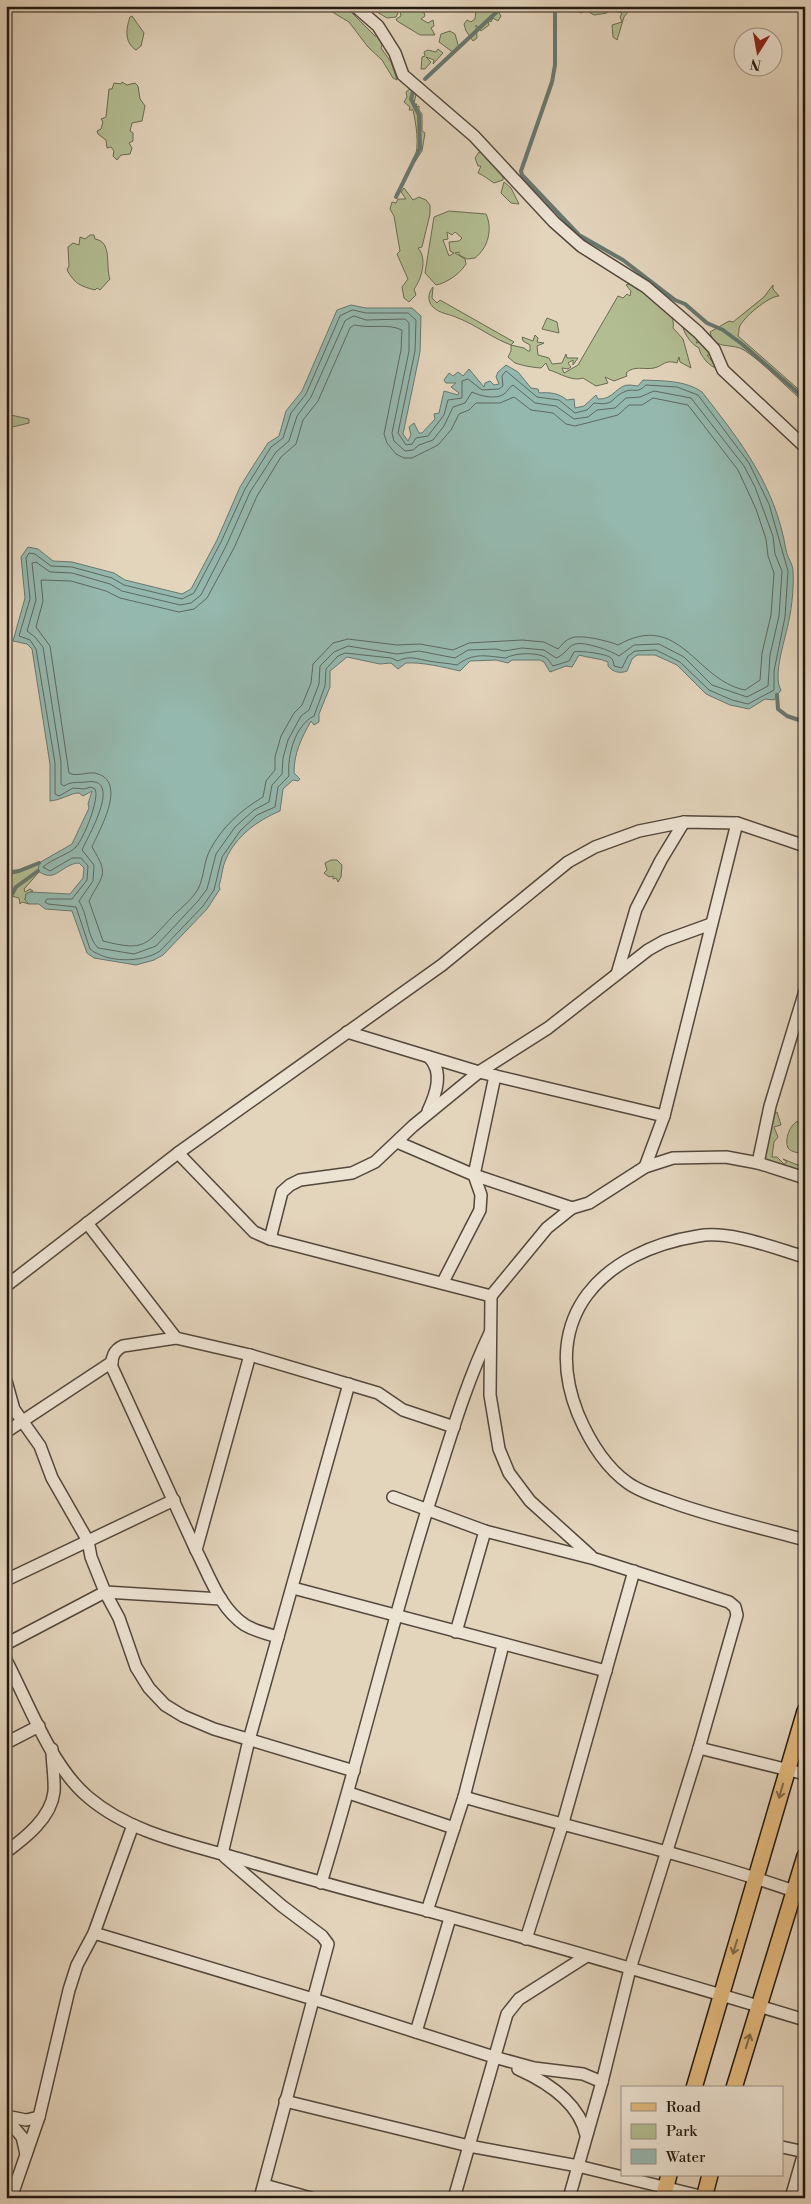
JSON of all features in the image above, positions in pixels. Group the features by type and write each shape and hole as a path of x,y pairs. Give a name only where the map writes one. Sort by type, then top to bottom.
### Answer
{"main road":[{"path":"695,2086 805,1711"},
{"path":"735,2086 758,2006 799,1893 805,1856"},
{"path":"704,2198 710,2176"}],"street":[{"path":"355,6 378,26 395,52 403,75 474,136 522,190 581,246 646,287 698,332 714,348 723,370 805,446"},
{"path":"617,974 636,909 661,860 684,822"},
{"path":"6,1286 178,1153 442,965 568,862 595,847 639,832 684,822 737,823 805,846"},
{"path":"646,1167 664,1116 737,823"},
{"path":"270,1239 282,1192 290,1185 300,1180 352,1173 375,1162 426,1115 479,1072 500,1061 548,1028 648,950 664,941 711,924"},
{"path":"758,1164 770,1106 805,991"},
{"path":"347,1032 479,1072 664,1116"},
{"path":"426,1115 433,1101 438,1075 435,1062 430,1057"},
{"path":"443,1282 480,1210 481,1195 474,1174 495,1076"},
{"path":"397,1142 474,1174 572,1208"},
{"path":"178,1153 247,1226 270,1239 443,1282 491,1296"},
{"path":"595,1559 530,1501 509,1473 499,1449 490,1395 491,1296 547,1228 572,1208 589,1202 646,1167 673,1158 726,1158 758,1164 805,1178"},
{"path":"87,1224 176,1338"},
{"path":"805,1257 725,1236 700,1235 671,1242 626,1259 609,1271 587,1293 576,1312 565,1360 570,1392 586,1433 611,1469 630,1485 686,1508 805,1540"},
{"path":"321,1883 349,1793 396,1614 426,1510 474,1366 492,1328"},
{"path":"278,1637 245,1625 230,1612 221,1599 196,1550 112,1368 112,1362 117,1349 123,1346 176,1338 250,1355 378,1393 410,1413 454,1427"},
{"path":"196,1550 250,1355"},
{"path":"6,1432 112,1362"},
{"path":"6,1381 14,1408"},
{"path":"222,1854 249,1740 349,1384"},
{"path":"6,1398 40,1446 60,1495 88,1541 91,1557 105,1592 119,1618 136,1667 149,1688 165,1705 182,1716 214,1730 354,1771"},
{"path":"393,1497 485,1531 634,1571 729,1602 735,1608 736,1621 699,1748 630,1969 602,2082 569,2198"},
{"path":"6,1580 174,1500"},
{"path":"456,1632 485,1531"},
{"path":"526,1939 562,1826 634,1571"},
{"path":"293,1588 396,1614 503,1645 606,1670"},
{"path":"6,1644 105,1592 221,1599"},
{"path":"427,1911 464,1797 503,1645"},
{"path":"6,1660 52,1749 68,1775 86,1796 113,1815 133,1825 321,1883 526,1939 805,2020"},
{"path":"6,1743 40,1726"},
{"path":"699,1748 805,1774"},
{"path":"6,1852 24,1839 43,1818 52,1800 54,1790 52,1749"},
{"path":"349,1793 454,1828"},
{"path":"464,1797 562,1826 756,1877 799,1893"},
{"path":"11,2198 39,2117 68,1990 77,1964 94,1934 133,1825"},
{"path":"6,1843 24,1839"},
{"path":"222,1854 282,1906 326,1940 327,1949 260,2198"},
{"path":"416,2032 450,1918"},
{"path":"94,1934 313,1998 494,2057 534,2068 583,2074 602,2082"},
{"path":"454,2198 507,2014 519,1999 585,1957"},
{"path":"494,2057 536,2077 567,2100 584,2123 587,2137"},
{"path":"285,2101 469,2146 578,2166 704,2198"},
{"path":"6,2117 26,2120 39,2117"},
{"path":"6,2117 22,2137 26,2155"},
{"path":"784,2147 805,2151 792,2198"},
{"path":"264,2184 311,2198"}],"green space":[{"path":"322,6 347,8 375,36 378,35 383,42 381,48 391,62 397,80 393,78 382,60 368,47 349,22"},
{"path":"367,6 391,6 398,13 396,17 387,18"},
{"path":"399,6 422,6 425,16 421,19 428,23 433,20 434,26 431,28 435,35 420,35 397,21 396,19 401,16"},
{"path":"479,6 500,6 498,11 501,16 498,21 493,18 491,22 488,20 489,25 481,31 476,25 477,38 473,41 466,31 464,24 467,20 471,22 475,19 476,10"},
{"path":"574,6 610,6 607,13 594,15 585,10 582,13 574,11"},
{"path":"616,6 633,6 624,17 617,40 613,37 612,25 622,22 620,17 622,13 617,12"},
{"path":"132,16 144,33 141,46 136,50 129,43 127,35 130,17"},
{"path":"450,31 455,34 459,48 454,53 439,42 441,34"},
{"path":"438,49 443,53 433,64 434,60 426,57 431,62 425,69 421,69 422,57 425,56 424,52 428,50 436,52"},
{"path":"122,82 127,85 135,83 138,86 140,99 145,106 142,121 132,123 130,131 133,133 133,141 129,143 132,148 130,154 121,155 117,160 113,156 114,151 111,147 107,148 106,140 97,131 101,129 103,122 101,119 106,117 109,89 112,89 114,83 121,84"},
{"path":"411,88 416,94 414,104 417,104 416,107 419,106 422,114 422,131 425,133 422,151 414,163 417,141 415,122 413,110 409,110 410,107 404,102 407,97 406,92"},
{"path":"479,152 503,175 503,180 494,183 478,173 481,166 478,166 475,158"},
{"path":"504,182 511,188 519,204 511,203 501,193"},
{"path":"404,188 413,200 419,197 426,200 430,205 430,214 422,247 418,248 423,258 422,269 414,289 416,295 409,302 404,298 402,287 408,279 397,254 400,251 394,216 390,209 392,202 396,203 398,199 406,199 401,192"},
{"path":"449,211 486,214 489,226 486,244 479,254 475,258 467,259 459,255 459,252 455,253 465,259 466,264 452,278 436,285 425,273 434,217","holes":["447,232 452,235 455,232 462,238 459,241 449,242 450,251 454,253 449,256 443,240 448,239"]},
{"path":"90,235 94,235 95,239 101,241 107,255 110,279 100,290 97,288 95,290 90,289 78,284 67,270 69,266 68,247 73,243 79,245 80,237 85,239"},
{"path":"630,284 637,287 636,289 641,289 668,311 673,322 673,328 683,339 691,368 680,362 679,357 677,363 664,363 654,368 632,369 626,373 627,376 614,381 605,377 608,383 596,386 583,378 570,378 549,370 546,363 541,368 515,363 508,357 511,345 530,351 530,345 523,341 522,337 533,341 535,335 538,338 537,342 544,343 537,346 538,355 549,358 552,364 562,363 566,354 567,358 578,358 573,365 573,360 568,363 571,367 568,369 562,368 564,373 578,365 618,296 623,298 627,294 630,296 631,291 626,285"},
{"path":"773,285 773,289 779,296 763,303 750,313 741,324 738,336 805,395 805,403 749,354 737,347 718,344 712,338 710,332 729,321 733,322 764,297"},
{"path":"433,287 432,298 437,303 440,300 514,342 511,345 465,321 436,309 429,300 429,294"},
{"path":"547,318 557,322 559,333 542,329"},
{"path":"682,323 698,340 696,343 701,342 713,355 707,355 718,369 703,358 699,348 688,338"},
{"path":"6,414 29,419 29,423 12,427 6,432"},
{"path":"337,860 342,865 341,877 338,882 336,878 333,879 333,876 329,877 324,873 327,870 325,863"},
{"path":"39,863 39,872 24,889 25,892 30,889 33,891 26,894 25,900 29,904 22,902 20,904 19,898 11,896 8,902 6,901 6,872 15,873"},
{"path":"777,1112 781,1125 774,1127 778,1137 774,1142 772,1157 777,1157 784,1164 787,1162 783,1159 805,1168 805,1173 766,1160 765,1155 775,1113"},
{"path":"798,1121 799,1124 800,1121 805,1122 803,1154 791,1150 787,1145 790,1129"}],"water":[{"path":"351,305 366,308 412,308 421,316 420,352 403,434 408,441 411,435 409,427 414,423 419,433 422,433 435,419 434,414 439,413 444,391 458,395 459,393 451,387 456,383 446,383 444,380 449,373 453,376 458,372 463,376 469,369 484,387 485,383 490,381 494,385 499,384 496,377 498,372 506,365 518,372 531,388 538,389 539,393 554,394 567,400 574,399 575,408 584,406 596,395 598,399 603,399 626,385 638,386 643,380 681,383 702,392 743,447 765,485 774,505 792,566 791,609 780,656 778,676 781,690 774,700 765,699 749,709 730,705 706,694 677,665 655,655 637,655 632,659 627,671 622,672 612,670 608,666 608,662 579,655 572,667 566,666 550,672 544,662 540,660 512,660 508,663 496,660 470,661 460,671 412,663 406,663 398,669 391,663 380,664 347,657 330,671 330,687 319,714 319,722 314,725 311,721 299,746 295,759 294,773 300,779 298,781 293,780 283,789 280,811 248,830 230,851 225,862 219,886 220,889 207,909 163,955 154,960 136,965 94,958 87,953 72,911 45,909 39,904 29,904 25,900 26,894 30,892 70,894 83,878 84,868 79,863 49,875 38,871 39,863 72,844 89,808 88,804 92,791 83,796 76,793 50,801 50,764 32,649 27,644 13,641 25,598 21,557 28,547 38,549 53,561 72,562 114,573 125,580 182,594 191,589 217,540 240,487 268,443 279,436 286,411 302,391 337,310"}],"waterway":[{"path":"425,79 503,6"},
{"path":"549,6 555,10 555,65 552,82 521,171 522,175 579,235 623,260 675,300 685,304 707,323 723,330 742,344 805,399"},
{"path":"396,197 420,148 419,115 411,99 413,91"},
{"path":"777,695 778,709 787,716 805,722"},
{"path":"6,873 19,871 39,863"},
{"path":"6,898 11,896 16,887 38,871"}]}
